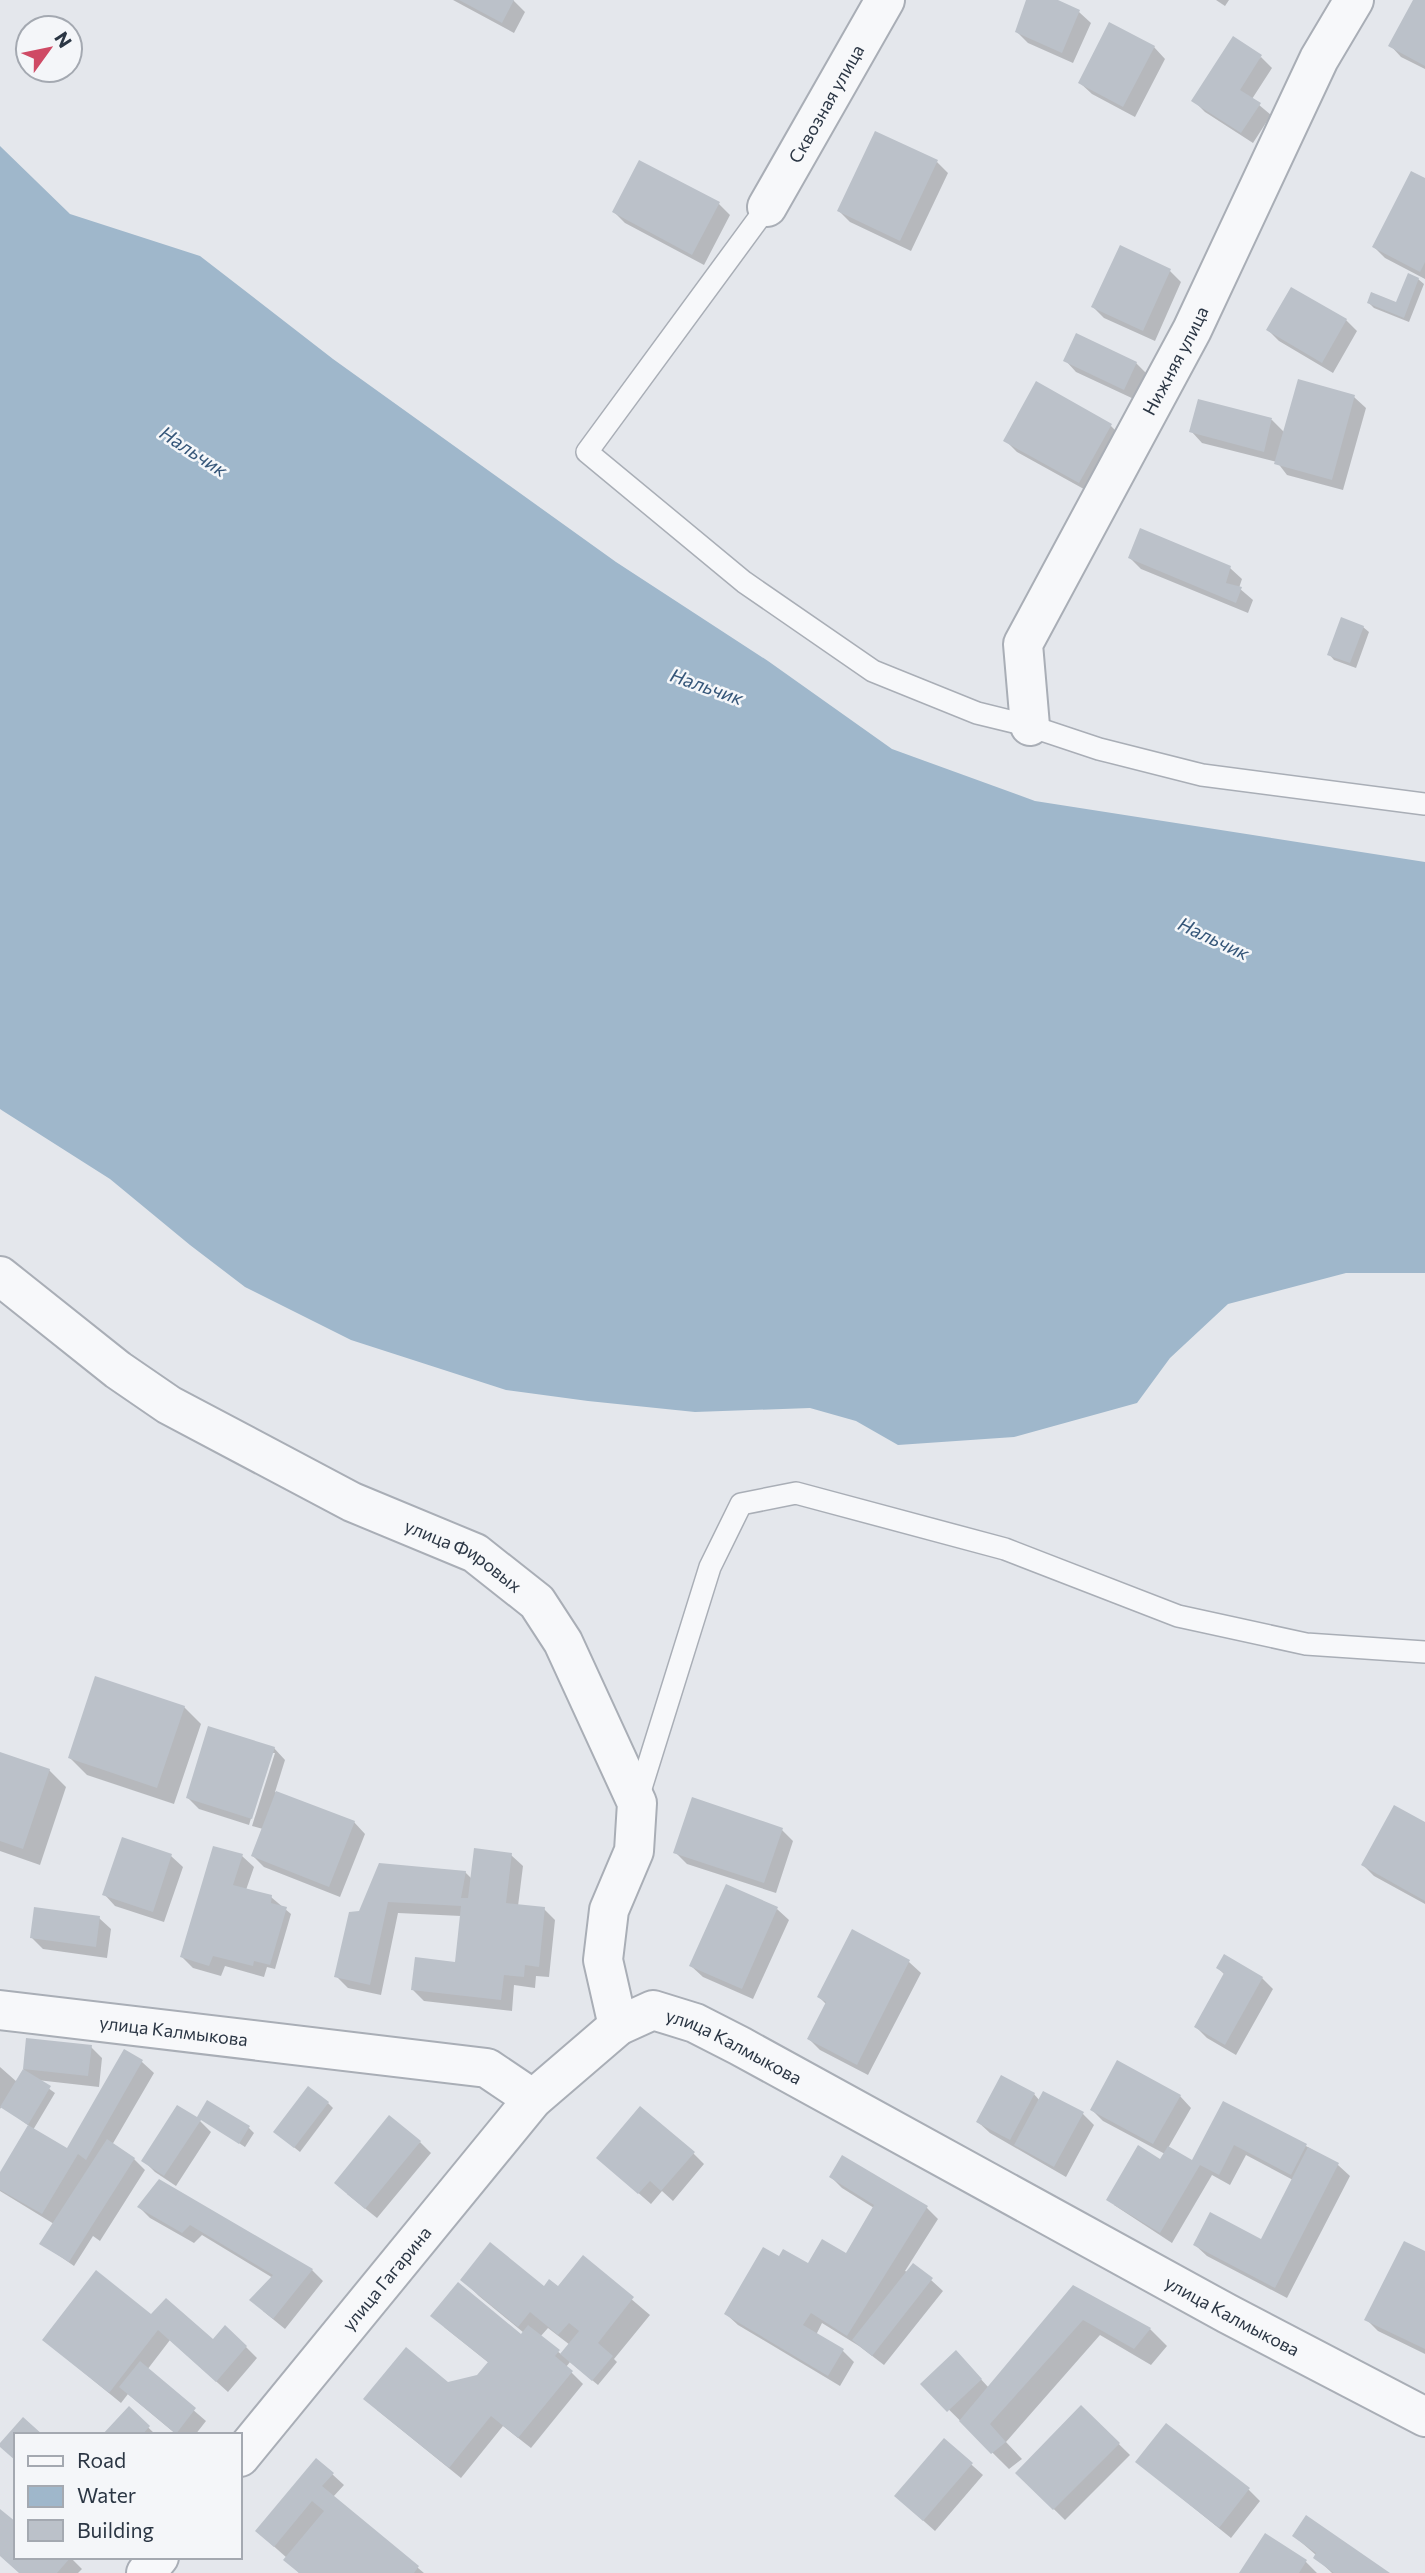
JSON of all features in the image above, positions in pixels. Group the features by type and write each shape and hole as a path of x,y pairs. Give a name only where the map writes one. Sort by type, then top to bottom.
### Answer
{"street":[{"name":"Сквозная улица","path":"767,206 885,0"},
{"name":"Нижняя улица","path":"1030,726 1023,644 1192,330 1319,59 1354,0"},
{"name":"улица Фировых","path":"0,1276 118,1370 169,1405 352,1502 475,1553 537,1602 564,1642 637,1802 634,1851 609,1910 603,1960 618,2026"},
{"name":"улица Калмыкова","path":"0,2010 487,2068 533,2099 618,2026 653,2010 695,2023 753,2052 1228,2314 1425,2417"},
{"name":"улица Гагарина","path":"242,2455 533,2099"},
{"path":"146,2573 157,2559"}],"lane":[{"path":"767,206 587,452 744,582 873,671 977,713 1030,726 1099,749 1202,775 1425,804"},
{"path":"637,1802 710,1566 741,1504 796,1493 1005,1549 1178,1616 1306,1644 1425,1652"}],"water":[{"name":"Нальчик","path":"0,146 70,214 200,256 333,359 616,562 768,661 892,749 1035,801 1425,862 1425,1273 1346,1273 1228,1304 1170,1358 1137,1403 1014,1437 898,1445 856,1421 810,1408 695,1412 506,1390 351,1340 245,1287 110,1179 0,1109"}],"building":[{"path":"459,0 514,0 502,23"},
{"path":"1026,0 1058,0 1080,10 1062,53 1015,32"},
{"path":"1413,0 1425,0 1425,66 1388,46"},
{"path":"1109,22 1155,46 1123,107 1078,83"},
{"path":"1233,36 1262,55 1240,90 1261,103 1241,133 1191,101"},
{"path":"875,131 938,160 900,241 837,211"},
{"path":"639,160 720,202 692,255 612,212"},
{"path":"1411,171 1425,178 1425,262 1420,272 1372,247"},
{"path":"1120,245 1171,269 1143,331 1091,307"},
{"path":"1408,273 1419,278 1404,318 1367,303 1371,292 1396,302"},
{"path":"1291,287 1347,319 1322,363 1266,330"},
{"path":"1076,333 1137,362 1124,390 1063,361"},
{"path":"1298,379 1355,395 1332,480 1274,464"},
{"path":"1036,381 1112,424 1079,483 1003,441"},
{"path":"1198,399 1272,418 1264,452 1189,432"},
{"path":"1140,528 1231,566 1226,583 1242,587 1236,603 1128,558"},
{"path":"1341,617 1364,626 1350,663 1327,655"},
{"path":"95,1676 185,1706 157,1788 68,1758"},
{"path":"208,1726 275,1747 252,1819 186,1798"},
{"path":"0,1752 50,1769 23,1849 0,1841"},
{"path":"276,1791 355,1821 329,1887 251,1856"},
{"path":"692,1797 783,1828 764,1883 673,1853"},
{"path":"1394,1805 1425,1822 1425,1901 1361,1865"},
{"path":"122,1837 172,1854 153,1912 102,1895"},
{"path":"213,1846 243,1854 233,1885 272,1895 271,1903 287,1907 270,1965 254,1961 253,1966 213,1956 209,1966 180,1957"},
{"path":"474,1848 512,1853 506,1903 545,1907 539,1967 525,1965 524,1977 504,1975 501,2000 411,1990 415,1957 455,1962 461,1906 388,1902 370,1985 334,1977 349,1912 359,1911 379,1863 466,1871 461,1898 468,1898"},
{"path":"726,1884 778,1907 742,1989 689,1966"},
{"path":"34,1907 100,1916 96,1947 30,1938"},
{"path":"852,1929 910,1960 857,2065 807,2039 826,2002 817,1997"},
{"path":"1224,1954 1263,1977 1225,2045 1194,2027 1224,1973 1216,1968"},
{"path":"26,2038 92,2045 88,2076 23,2069"},
{"path":"124,2049 143,2060 86,2160 78,2154 42,2214 0,2190 0,2172 28,2125 67,2148"},
{"path":"1117,2060 1181,2095 1153,2144 1090,2110"},
{"path":"23,2069 51,2086 28,2125 0,2107"},
{"path":"1001,2075 1035,2093 1010,2140 976,2122"},
{"path":"308,2086 329,2102 294,2148 273,2132"},
{"path":"1043,2091 1084,2112 1054,2167 1014,2145"},
{"path":"207,2100 250,2126 239,2144 201,2120 164,2176 141,2161 177,2105 197,2117"},
{"path":"1223,2101 1307,2144 1291,2175 1234,2145 1219,2175 1200,2165 1160,2233 1106,2200 1138,2145 1160,2159 1168,2146 1192,2160"},
{"path":"640,2106 695,2152 661,2191 650,2181 638,2194 596,2158"},
{"path":"389,2115 421,2141 365,2209 334,2183"},
{"path":"107,2139 135,2158 69,2262 39,2244"},
{"path":"1308,2147 1339,2163 1275,2288 1193,2245 1210,2212 1261,2239"},
{"path":"842,2155 928,2206 847,2336 811,2313 803,2325 844,2349 828,2376 724,2314 763,2247 779,2256 783,2249 808,2263 822,2239 846,2253 874,2205 829,2177"},
{"path":"159,2179 313,2269 273,2319 249,2300 273,2275 190,2225 182,2233 137,2207"},
{"path":"1404,2241 1425,2251 1425,2349 1364,2320"},
{"path":"490,2242 544,2286 549,2279 558,2286 583,2255 634,2297 598,2343 613,2356 592,2381 560,2354 579,2331 569,2323 558,2335 530,2312 518,2327 460,2280"},
{"path":"913,2263 933,2278 872,2356 852,2340"},
{"path":"96,2270 151,2314 166,2298 213,2339 225,2325 247,2346 216,2382 158,2330 109,2393 42,2340"},
{"path":"458,2282 521,2334 528,2325 560,2350 555,2356 573,2371 518,2438 491,2416 449,2468 363,2399 406,2347 448,2382 477,2375 488,2362 430,2316"},
{"path":"1073,2285 1151,2328 1134,2349 1083,2320 990,2424 1006,2442 991,2454 959,2421"},
{"path":"956,2350 982,2379 947,2412 920,2384"},
{"path":"140,2361 196,2408 175,2433 119,2387"},
{"path":"1081,2405 1120,2443 1053,2510 1015,2473"},
{"path":"129,2406 150,2426 144,2433 104,2433"},
{"path":"23,2417 41,2433 14,2433 14,2459 0,2447 0,2443"},
{"path":"1166,2423 1250,2488 1219,2528 1135,2462"},
{"path":"944,2438 973,2463 923,2521 894,2496"},
{"path":"316,2458 334,2473 322,2486 419,2566 414,2573 299,2573 283,2560 324,2511 312,2501 274,2547 255,2531"},
{"path":"0,2509 14,2520 14,2559 69,2559 57,2573 19,2573 0,2556"},
{"path":"1306,2515 1390,2573 1334,2573 1313,2558 1316,2553 1292,2536"},
{"path":"1265,2533 1307,2560 1299,2573 1239,2573"}]}
